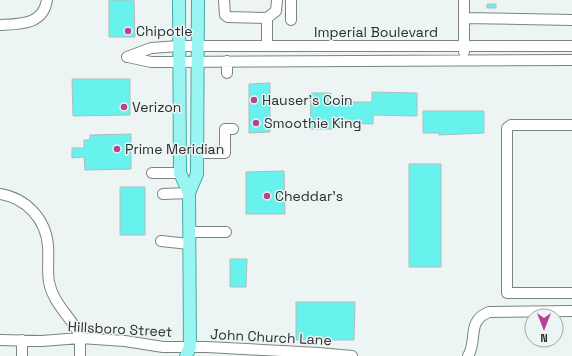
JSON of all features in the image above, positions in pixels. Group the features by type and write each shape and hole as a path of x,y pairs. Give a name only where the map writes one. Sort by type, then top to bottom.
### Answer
{"main road":[{"path":"179,0 180,173 189,193"},
{"path":"190,353 189,193 197,174 198,0"}],"street":[{"path":"0,25 27,23 35,19 43,12 47,0"},
{"path":"224,0 225,15 228,17 267,18 276,11 277,0"},
{"path":"291,0 291,20"},
{"path":"464,0 464,60"},
{"path":"267,18 267,46"},
{"path":"465,18 572,20"},
{"name":"Imperial Boulevard","path":"572,46 179,46 151,48 127,57 151,62 572,60"},
{"path":"227,61 227,73"},
{"path":"572,126 510,125 507,128 507,293 572,293"},
{"path":"197,153 225,153 229,129"},
{"path":"152,173 180,173"},
{"path":"163,194 189,193"},
{"path":"0,194 17,199 26,205 34,212 40,221 48,241 49,282 55,299 75,326 80,338 80,356"},
{"path":"160,241 226,232"},
{"path":"468,356 471,351 474,326 477,320 484,314 489,312 572,311"},
{"name":"Hillsboro Street","path":"0,340 80,338 125,341 164,346 190,353"},
{"path":"22,340 22,356"},
{"name":"John Church Lane","path":"190,353 319,353 352,356"}],"building":[{"path":"109,0 134,0 135,37 109,37"},
{"path":"487,4 496,4 496,8 487,8"},
{"path":"72,79 130,79 130,115 73,116"},
{"path":"270,83 270,132 249,133 249,84"},
{"path":"372,92 417,93 417,116 373,115 373,124 333,123 333,129 310,129 311,93 331,93 331,102 372,102"},
{"path":"423,111 484,111 484,133 439,135 439,133 423,133"},
{"path":"131,134 131,169 85,170 84,157 72,158 72,148 84,148 84,140 90,140 90,135"},
{"path":"409,164 441,164 441,267 409,267"},
{"path":"284,171 285,214 246,214 246,172"},
{"path":"120,187 145,187 145,235 120,235"},
{"path":"230,259 247,259 246,287 230,287"},
{"path":"296,302 355,302 354,340 296,340"}],"place":[{"name":"Chipotle","path":"128,31"},
{"name":"Hauser's Coin","path":"254,100"},
{"name":"Verizon","path":"124,107"},
{"name":"Smoothie King","path":"256,123"},
{"name":"Prime Meridian","path":"117,149"},
{"name":"Cheddar's","path":"267,196"}]}
